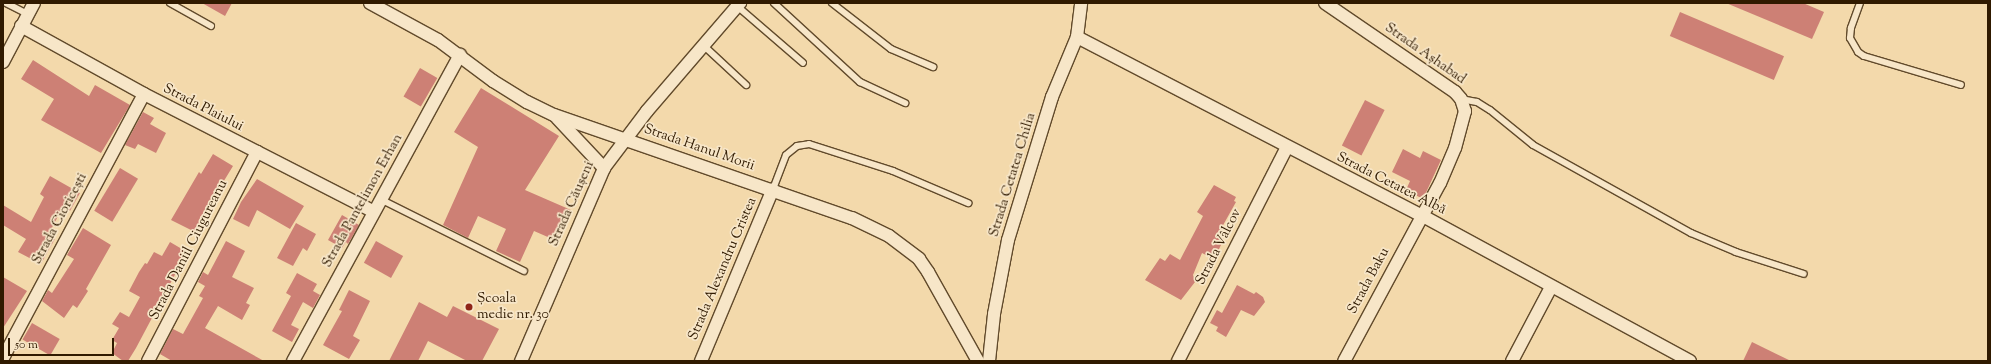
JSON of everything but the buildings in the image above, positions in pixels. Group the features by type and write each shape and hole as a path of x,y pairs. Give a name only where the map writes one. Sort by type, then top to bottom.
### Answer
{"street":[{"path":"3,62 34,3"},
{"name":"Strada Hanul Morii","path":"370,3 424,32 460,55 481,73 527,102 554,115 852,218 901,244 928,272 978,361"},
{"name":"Strada Cetatea Chilia","path":"989,361 994,314 1008,240 1052,97 1077,37 1082,3"},
{"name":"Strada Așhabad","path":"1325,3 1444,84 1461,99 1465,111 1455,148 1436,192 1421,215"},
{"name":"Strada Căușeni","path":"521,361 604,168 624,139 738,5"},
{"name":"Strada Plaiului","path":"22,26 144,94 374,211"},
{"name":"Strada Cetatea Albă","path":"1077,37 1421,215 1551,287 1690,361"},
{"name":"Strada Pantelimon Erhan","path":"293,361 380,199 460,55"},
{"name":"Strada Cioricești","path":"3,358 144,94"},
{"path":"554,115 604,168"},
{"name":"Strada Vâlcov","path":"1178,361 1287,147"},
{"name":"Strada Daniil Ciugureanu","path":"148,361 257,152"},
{"name":"Strada Alexandru Cristea","path":"700,361 774,190"},
{"name":"Strada Baku","path":"1344,361 1421,215"},
{"path":"1512,361 1551,287"},
{"path":"1664,361 1670,350"}],"lane":[{"path":"6,3 28,14"},
{"path":"170,3 211,26"},
{"path":"774,3 860,82 906,103"},
{"path":"832,3 891,49 933,67"},
{"path":"1860,3 1851,28 1850,38 1858,52 1864,56 1961,85"},
{"path":"738,5 802,63"},
{"path":"703,45 746,85"},
{"path":"1461,99 1477,102 1490,110 1533,145 1690,233 1736,252 1804,274"},
{"path":"774,190 786,155 797,146 809,144 893,171 968,203"},
{"path":"380,199 524,271"}],"place":[{"name":"Şcoala medie nr. 30","path":"469,307"}]}
